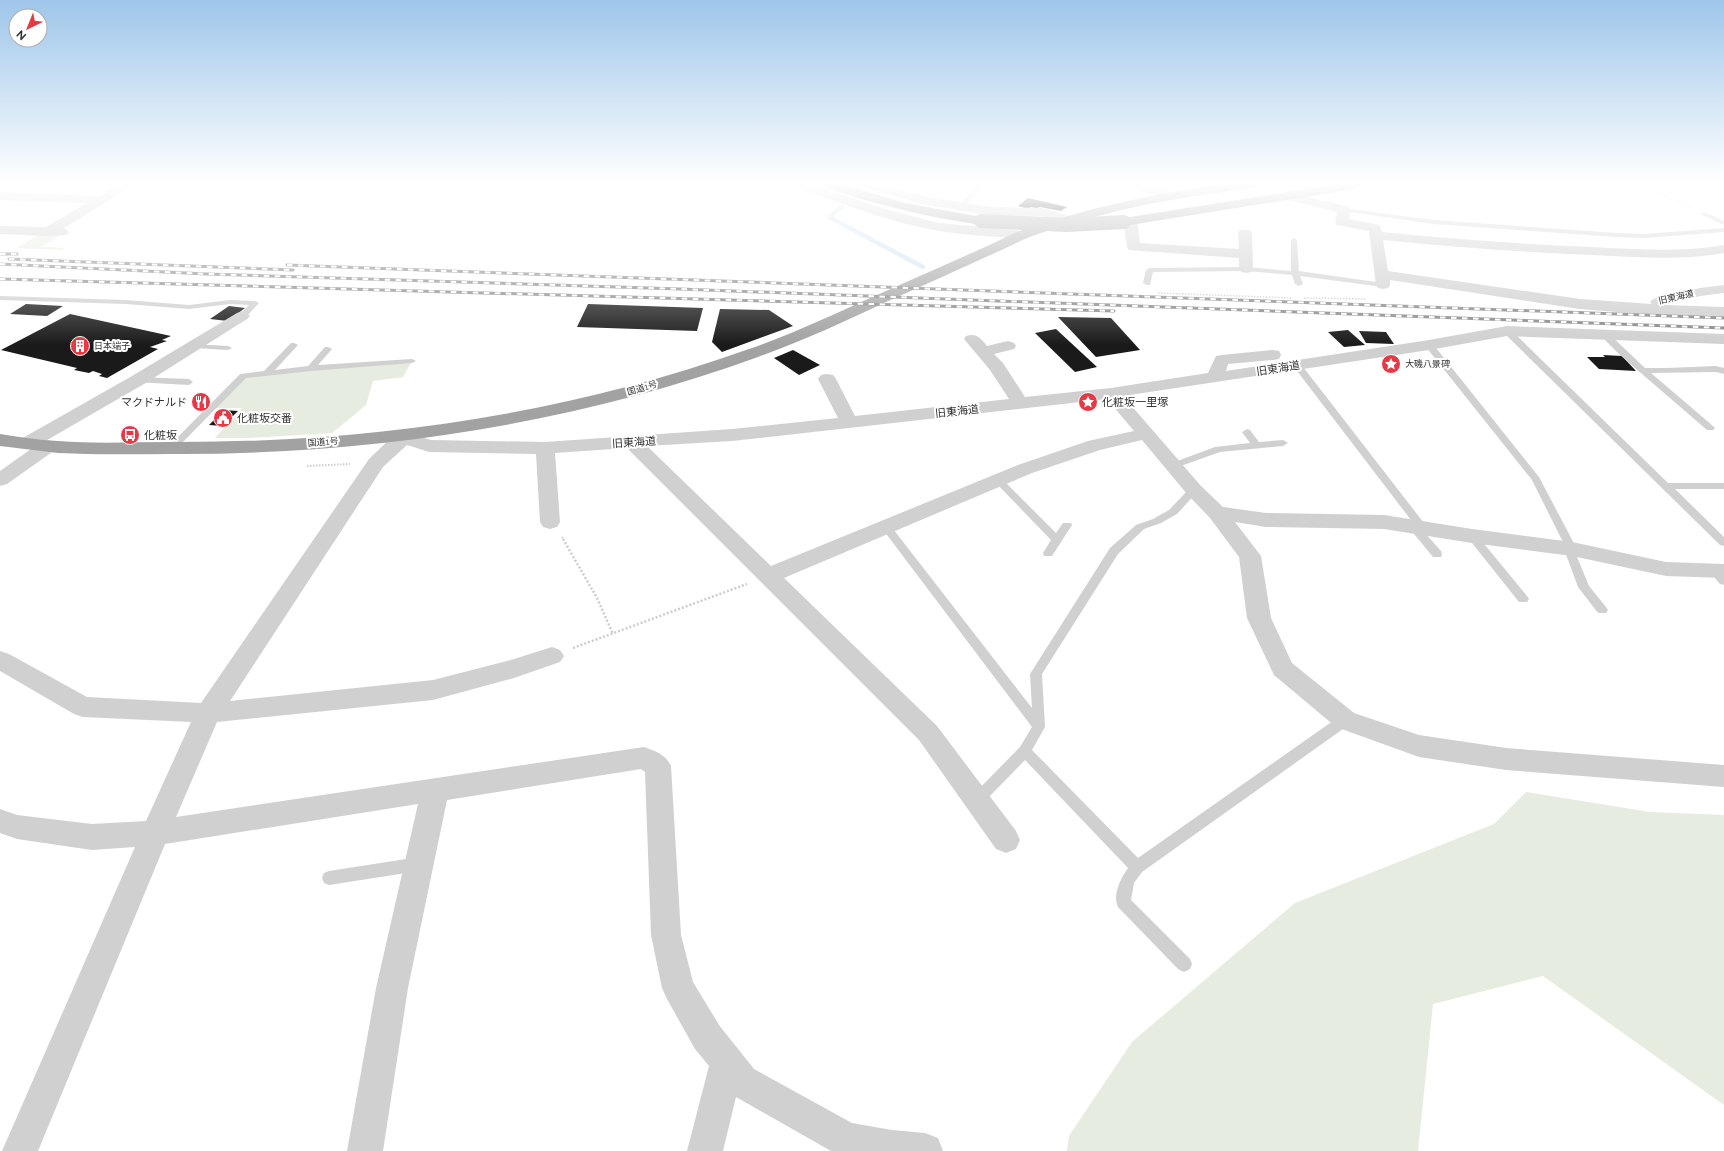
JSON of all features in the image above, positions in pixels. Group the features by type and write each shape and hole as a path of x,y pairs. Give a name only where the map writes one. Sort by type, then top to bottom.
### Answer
{"highway":[{"name":"国道1号","path":"0,440 48,446 171,449 248,448 405,435 507,419 566,407 667,381 735,360 832,322 1016,238"}],"street":[{"path":"1131,238 1134,248 1246,254"},
{"path":"1245,238 1246,269"},
{"path":"1376,238 1383,279 1580,304 1629,308 1724,312"},
{"path":"1403,238 1494,247 1647,254 1690,254 1724,250"},
{"name":"旧東海道","path":"1629,308 1700,292 1724,289"},
{"path":"28,443 138,380 242,316"},
{"name":"旧東海道","path":"405,435 414,441 429,446 545,448 633,443 732,435 1111,393 1227,371 1300,365 1507,331 1724,339"},
{"path":"1008,346 978,345 1021,404"},
{"path":"827,379 849,422"},
{"path":"1111,393 1194,490 1216,513 1250,556 1259,618 1283,668 1345,720 1419,746 1506,759 1724,776"},
{"path":"768,576 1025,468 1095,445 1146,434"},
{"path":"20,1151 155,833 208,713 376,463 391,448 399,443 405,435"},
{"path":"633,443 928,733 1006,840"},
{"path":"0,480 48,446"},
{"path":"545,448 550,522"},
{"path":"1216,513 1266,520 1384,522 1472,536 1571,549 1666,569 1721,574"},
{"path":"0,660 84,707 208,713 433,690 514,669 552,656"},
{"path":"0,821 17,826 92,837 155,833 644,758 658,766 666,935 678,988 707,1037 742,1081 847,1140 892,1148 925,1151"},
{"path":"365,1151 392,988 435,790"},
{"path":"705,1151 727,1062"}],"lane":[{"path":"1294,240 1295,273 1299,284"},
{"path":"1147,283 1150,270 1246,269 1383,279"},
{"path":"0,298 126,302 188,307 230,302 255,303 242,316"},
{"path":"1507,331 1668,486 1724,543"},
{"path":"1605,335 1710,428"},
{"path":"267,373 294,345"},
{"path":"1428,345 1536,479 1571,549 1584,587 1602,610"},
{"path":"195,346 228,348"},
{"path":"311,368 328,349"},
{"path":"171,449 243,376 311,368 412,360"},
{"path":"1300,365 1437,554"},
{"path":"1643,370 1666,371 1716,369 1724,371"},
{"path":"138,380 189,382"},
{"path":"1247,432 1256,445"},
{"path":"1175,466 1218,449 1283,443"},
{"path":"998,480 1056,539"},
{"path":"1668,486 1724,486"},
{"path":"977,800 1025,751 1039,727 1036,674 1114,551 1140,527 1157,521 1172,512 1194,490"},
{"path":"1048,553 1056,539 1067,525"},
{"path":"886,527 1039,727"},
{"path":"1472,536 1522,599"},
{"path":"1184,964 1123,902 1127,881 1137,867 1345,720"},
{"path":"1025,751 1137,867"},
{"path":"329,878 419,864"}],"path":[{"path":"1147,283 1147,292 1294,298"},
{"path":"1301,298 1369,299"},
{"path":"307,466 353,464"},
{"path":"550,522 560,533 597,598 613,634"},
{"path":"552,656 646,623 768,576"}],"shaded area":[{"path":"34,238 56,238 41,247 65,248 62,250 17,248"},
{"path":"412,361 403,377 373,381 366,405 332,433 248,438 215,438 242,408 211,408 243,376"},
{"path":"1526,792 1650,812 1724,815 1724,1105 1543,976 1433,1004 1418,1151 1067,1151 1069,1136 1132,1042 1295,903 1494,824"}],"building":[{"path":"26,304 63,306 47,316 10,314"},
{"path":"588,304 703,308 697,331 577,327"},
{"path":"229,306 245,308 228,321 210,319"},
{"path":"720,309 769,310 793,326 722,352 712,342"},
{"name":"日本端子","path":"70,314 171,336 162,340 167,341 150,347 158,349 107,378 99,376 102,374 93,371 89,373 74,370 77,368 1,350"},
{"path":"1058,317 1111,318 1140,350 1096,357"},
{"path":"1056,329 1097,367 1075,372 1035,333"},
{"path":"1348,330 1365,345 1344,347 1328,332"},
{"path":"1359,331 1386,332 1394,344 1366,343"},
{"path":"793,350 820,365 799,375 774,358"},
{"path":"1603,355 1622,356 1636,371 1599,369 1587,357 1605,357"},
{"name":"化粧坂交番","path":"224,410 238,411 223,426 209,425"}],"waterway":[{"path":"868,238 923,267"}],"railway":[{"path":"0,254 17,254"},
{"path":"9,259 293,270"},
{"path":"0,264 207,274 680,289 1724,328"},
{"path":"287,265 1724,318"},
{"path":"0,279 1114,311"}],"place":[{"name":"日本端子","path":"80,346"},
{"name":"大磯八景碑","path":"1391,364"},
{"name":"マクドナルド","path":"201,402"},
{"name":"化粧坂一里塚","path":"1088,402"},
{"name":"化粧坂交番","path":"223,418"},
{"name":"化粧坂","path":"130,435"}]}
